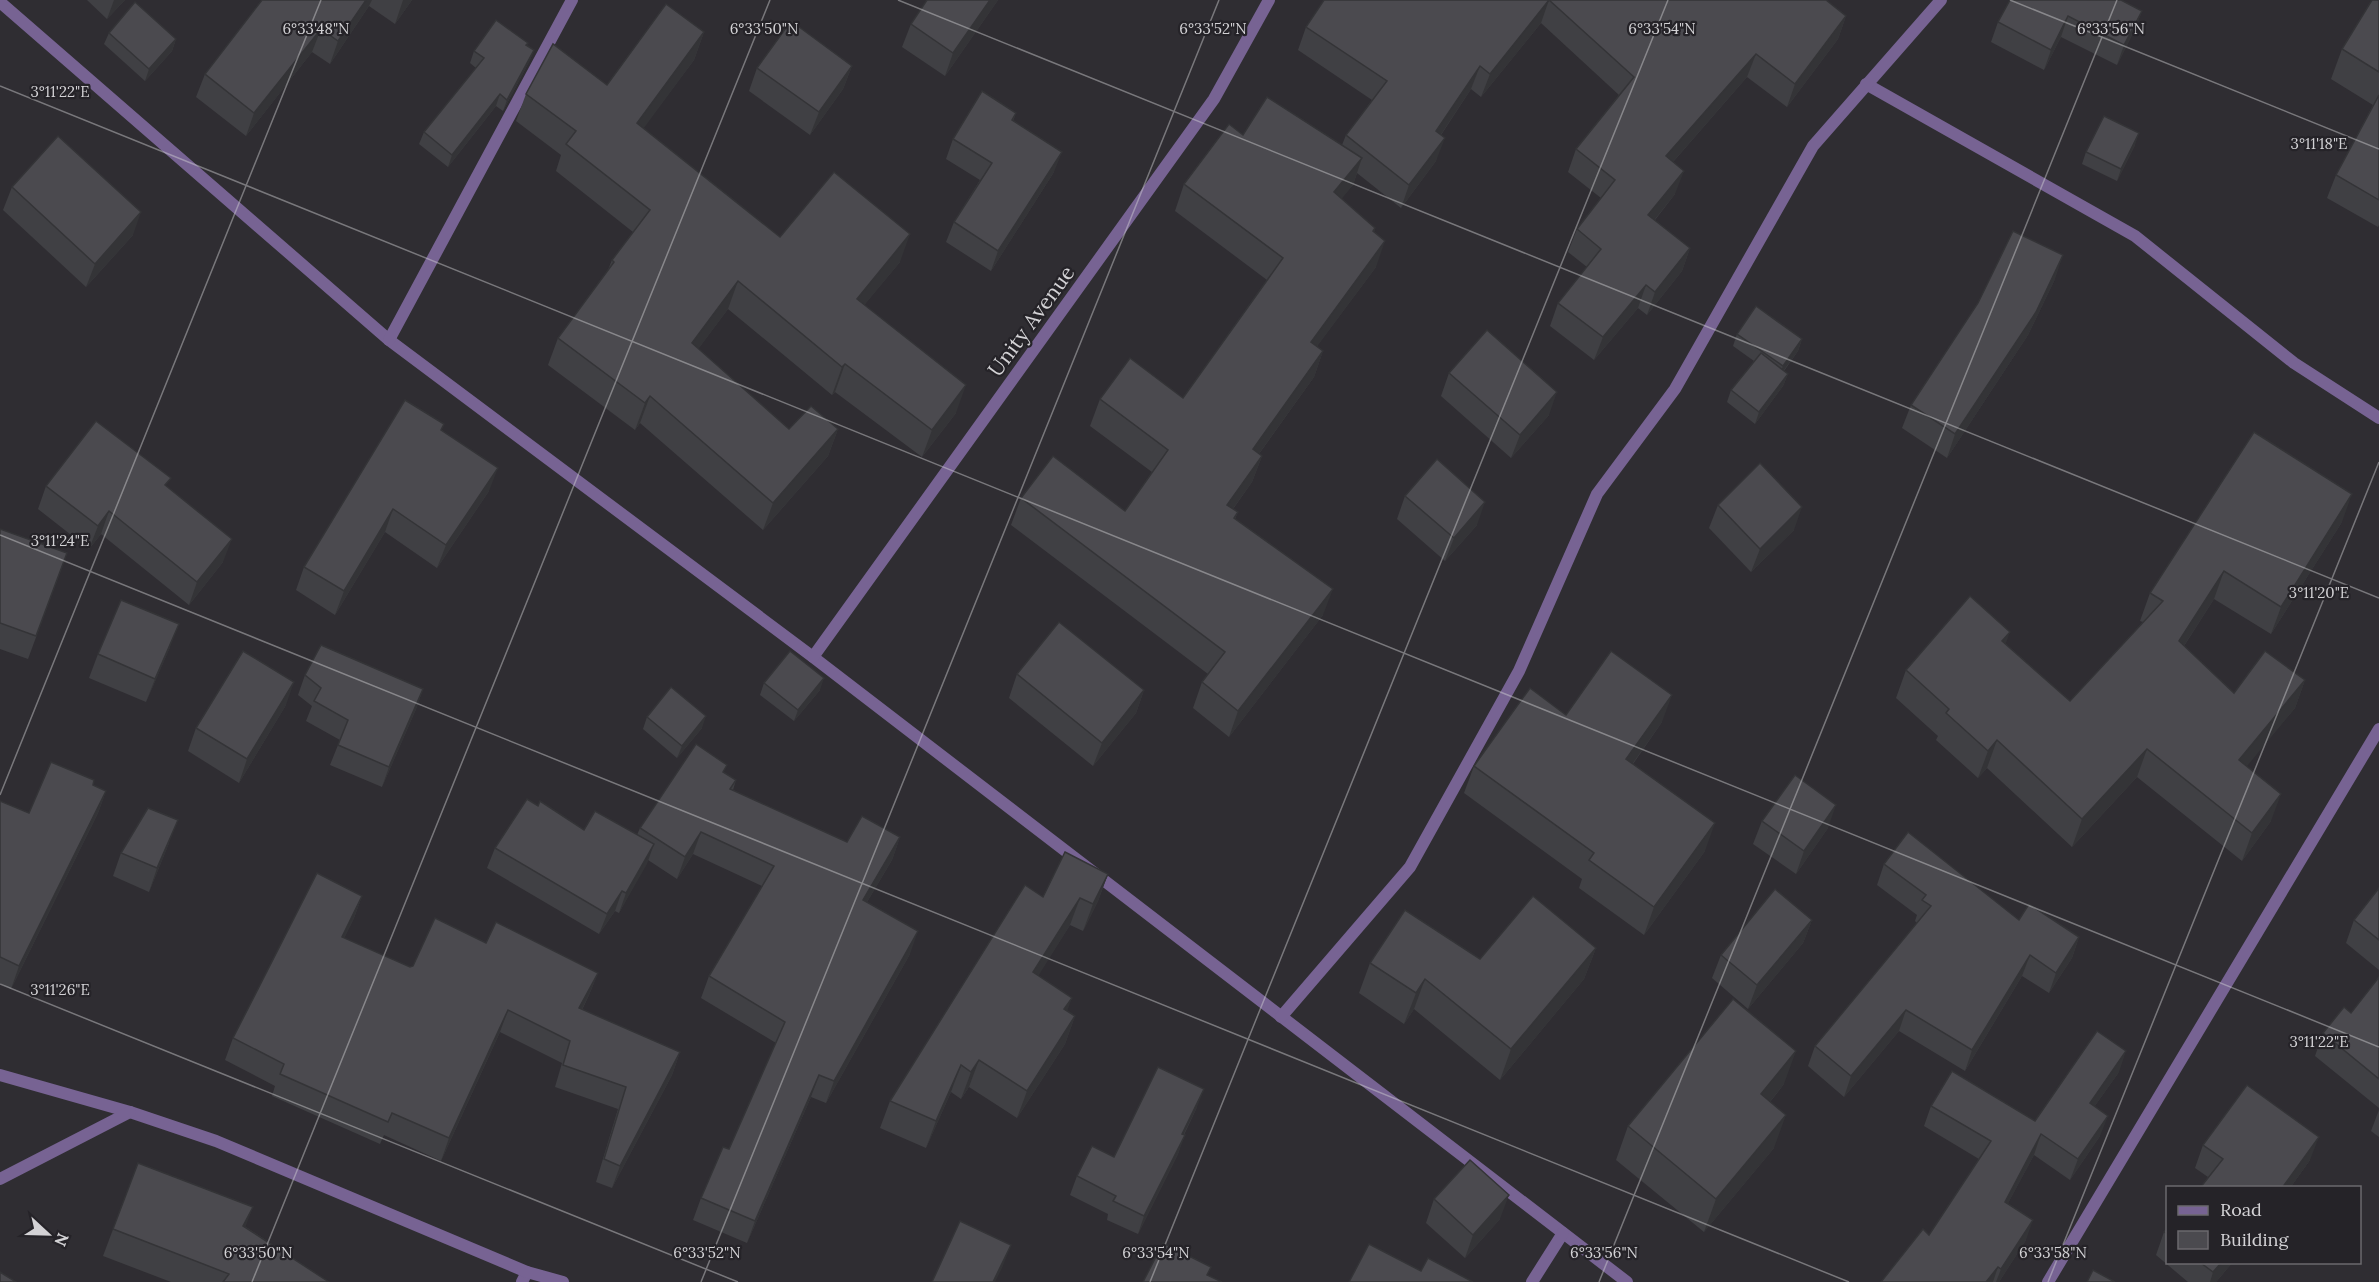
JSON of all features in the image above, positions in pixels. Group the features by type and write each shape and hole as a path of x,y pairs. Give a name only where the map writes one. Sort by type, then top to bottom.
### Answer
{"street":[{"path":"389,340 572,0"},
{"name":"Unity Avenue","path":"813,657 1214,99 1269,0"},
{"path":"1281,1017 1410,867 1519,671 1597,494 1675,389 1813,146 1941,0"},
{"path":"0,2 389,340 813,657 1626,1282"},
{"path":"1866,84 2135,236 2294,363 2379,418"},
{"path":"2048,1282 2379,729"},
{"path":"0,1075 130,1112 216,1141 524,1277 563,1282"},
{"path":"0,1179 130,1112"},
{"path":"1532,1282 1563,1233"}],"building":[{"path":"262,0 366,0 338,41 321,29 254,113 205,74"},
{"path":"927,0 990,0 953,53 911,24"},
{"path":"1324,0 1549,0 1490,74 1480,66 1436,131 1445,138 1409,185 1346,135 1387,81 1306,27"},
{"path":"1549,0 1826,0 1846,16 1795,84 1756,54 1666,156 1684,171 1648,215 1690,248 1655,292 1646,285 1603,337 1558,303 1601,249 1577,229 1615,180 1576,149 1634,77"},
{"path":"2010,0 2121,0 2142,11 2124,45 2068,16 2051,50 1998,22"},
{"path":"2372,0 2379,0 2379,72 2342,49"},
{"path":"135,2 176,39 149,69 109,33"},
{"path":"666,4 704,32 637,123 780,237 834,172 910,234 857,299 966,385 932,430 845,364 842,367 738,281 692,343 789,429 811,406 838,429 773,503 650,396 645,403 558,338 650,210 566,144 576,131 526,94 553,44 607,85"},
{"path":"496,20 534,50 507,100 500,94 452,155 424,132 484,58 474,51"},
{"path":"791,21 852,66 819,112 757,68"},
{"path":"982,91 1016,113 1012,120 1062,152 998,251 954,222 992,163 953,139"},
{"path":"2379,95 2379,200 2336,175"},
{"path":"1267,97 1362,158 1334,192 1375,228 1373,231 1385,241 1311,342 1323,351 1253,449 1262,456 1227,505 1238,512 1234,518 1333,589 1238,711 1202,682 1225,652 1021,498 1053,456 1125,511 1168,450 1100,399 1130,358 1183,398 1283,258 1184,184 1229,124 1243,135"},
{"path":"2104,116 2139,133 2121,169 2086,152"},
{"path":"58,136 141,212 95,264 12,187"},
{"path":"2013,231 2063,255 2036,312 1955,434 1911,405 1978,303"},
{"path":"1756,306 1802,339 1783,366 1737,334"},
{"path":"1487,330 1557,392 1520,435 1449,373"},
{"path":"1761,353 1788,374 1759,412 1731,390"},
{"path":"405,400 444,424 441,430 498,468 446,545 393,509 344,591 304,567"},
{"path":"96,421 171,478 165,485 232,539 197,582 109,511 98,526 46,486"},
{"path":"2254,432 2352,494 2281,607 2224,571 2179,641 2234,693 2265,651 2305,680 2239,760 2281,794 2252,833 2147,749 2082,819 1997,740 1988,751 1946,713 1949,709 1906,670 1970,596 2010,632 2002,641 2070,701 2163,601 2150,593"},
{"path":"1437,459 1485,502 1454,538 1405,496"},
{"path":"1760,463 1802,507 1760,549 1718,505"},
{"path":"0,529 67,553 36,636 0,623"},
{"path":"121,600 179,624 155,679 98,654"},
{"path":"1059,622 1144,690 1102,743 1017,674"},
{"path":"321,645 423,689 389,767 338,745 348,720 314,701 321,688 305,675"},
{"path":"243,651 294,682 247,759 196,728"},
{"path":"790,651 824,678 798,710 764,683"},
{"path":"1611,651 1672,695 1626,759 1715,823 1654,907 1589,860 1594,853 1474,766 1530,688 1566,715"},
{"path":"671,687 706,716 682,746 647,717"},
{"path":"696,744 727,765 723,772 736,780 730,789 847,842 862,816 900,837 863,900 918,931 834,1081 819,1075 755,1221 701,1198 723,1147 729,1149 785,1022 709,976 774,866 701,832 685,857 640,828"},
{"path":"51,762 94,780 93,785 106,791 19,966 0,957 0,801 29,813"},
{"path":"1795,775 1836,805 1804,851 1762,821"},
{"path":"527,799 538,806 540,801 584,830 595,811 654,844 626,893 622,891 607,914 495,848"},
{"path":"148,808 178,820 157,868 121,853"},
{"path":"1908,832 2019,920 2029,904 2079,937 2056,973 2030,955 1972,1050 1906,1010 1851,1076 1815,1046 1931,906 1922,900 1926,895 1884,864"},
{"path":"1065,852 1108,874 1093,904 1080,898 1033,972 1072,998 1064,1009 1075,1016 1027,1091 979,1060 971,1072 961,1065 936,1121 890,1101 1025,885 1043,897"},
{"path":"317,873 362,896 342,937 410,967 413,966 435,918 486,943 496,922 598,973 579,1008 680,1052 620,1166 604,1159 626,1087 563,1065 570,1041 508,1010 449,1138 392,1113 388,1122 280,1074 284,1064 233,1038"},
{"path":"2379,888 2379,940 2354,920"},
{"path":"1775,889 1812,920 1757,985 1721,955"},
{"path":"1533,896 1596,948 1511,1049 1425,979 1416,993 1370,963 1405,910 1480,959"},
{"path":"2379,977 2379,1079 2323,1033 2344,1007 2351,1013"},
{"path":"1733,999 1796,1051 1761,1094 1786,1115 1716,1199 1628,1126"},
{"path":"2097,1031 2126,1051 2090,1103 2108,1116 2078,1159 2041,1134 2005,1202 2033,1220 2001,1269 1998,1267 1986,1282 1881,1282 1923,1229 1929,1235 1991,1141 1931,1106 1952,1071 2035,1121"},
{"path":"1158,1067 1204,1089 1182,1134 1185,1135 1144,1216 1113,1201 1116,1196 1077,1176 1092,1146 1114,1157"},
{"path":"2247,1085 2319,1137 2283,1186 2202,1186 2223,1159 2203,1145"},
{"path":"1470,1160 1509,1195 1473,1235 1434,1199"},
{"path":"138,1163 253,1207 243,1226 329,1282 223,1282 229,1274 113,1229"},
{"path":"960,1221 1011,1245 993,1282 932,1282"},
{"path":"1163,1243 1211,1267 1207,1275 1222,1282 1143,1282"},
{"path":"1369,1244 1421,1271 1428,1258 1473,1282 1349,1282"},
{"path":"2202,1264 2220,1264 2213,1272"},
{"path":"2093,1270 2115,1282 2087,1282"},
{"path":"0,1272 16,1282 0,1282"}]}
